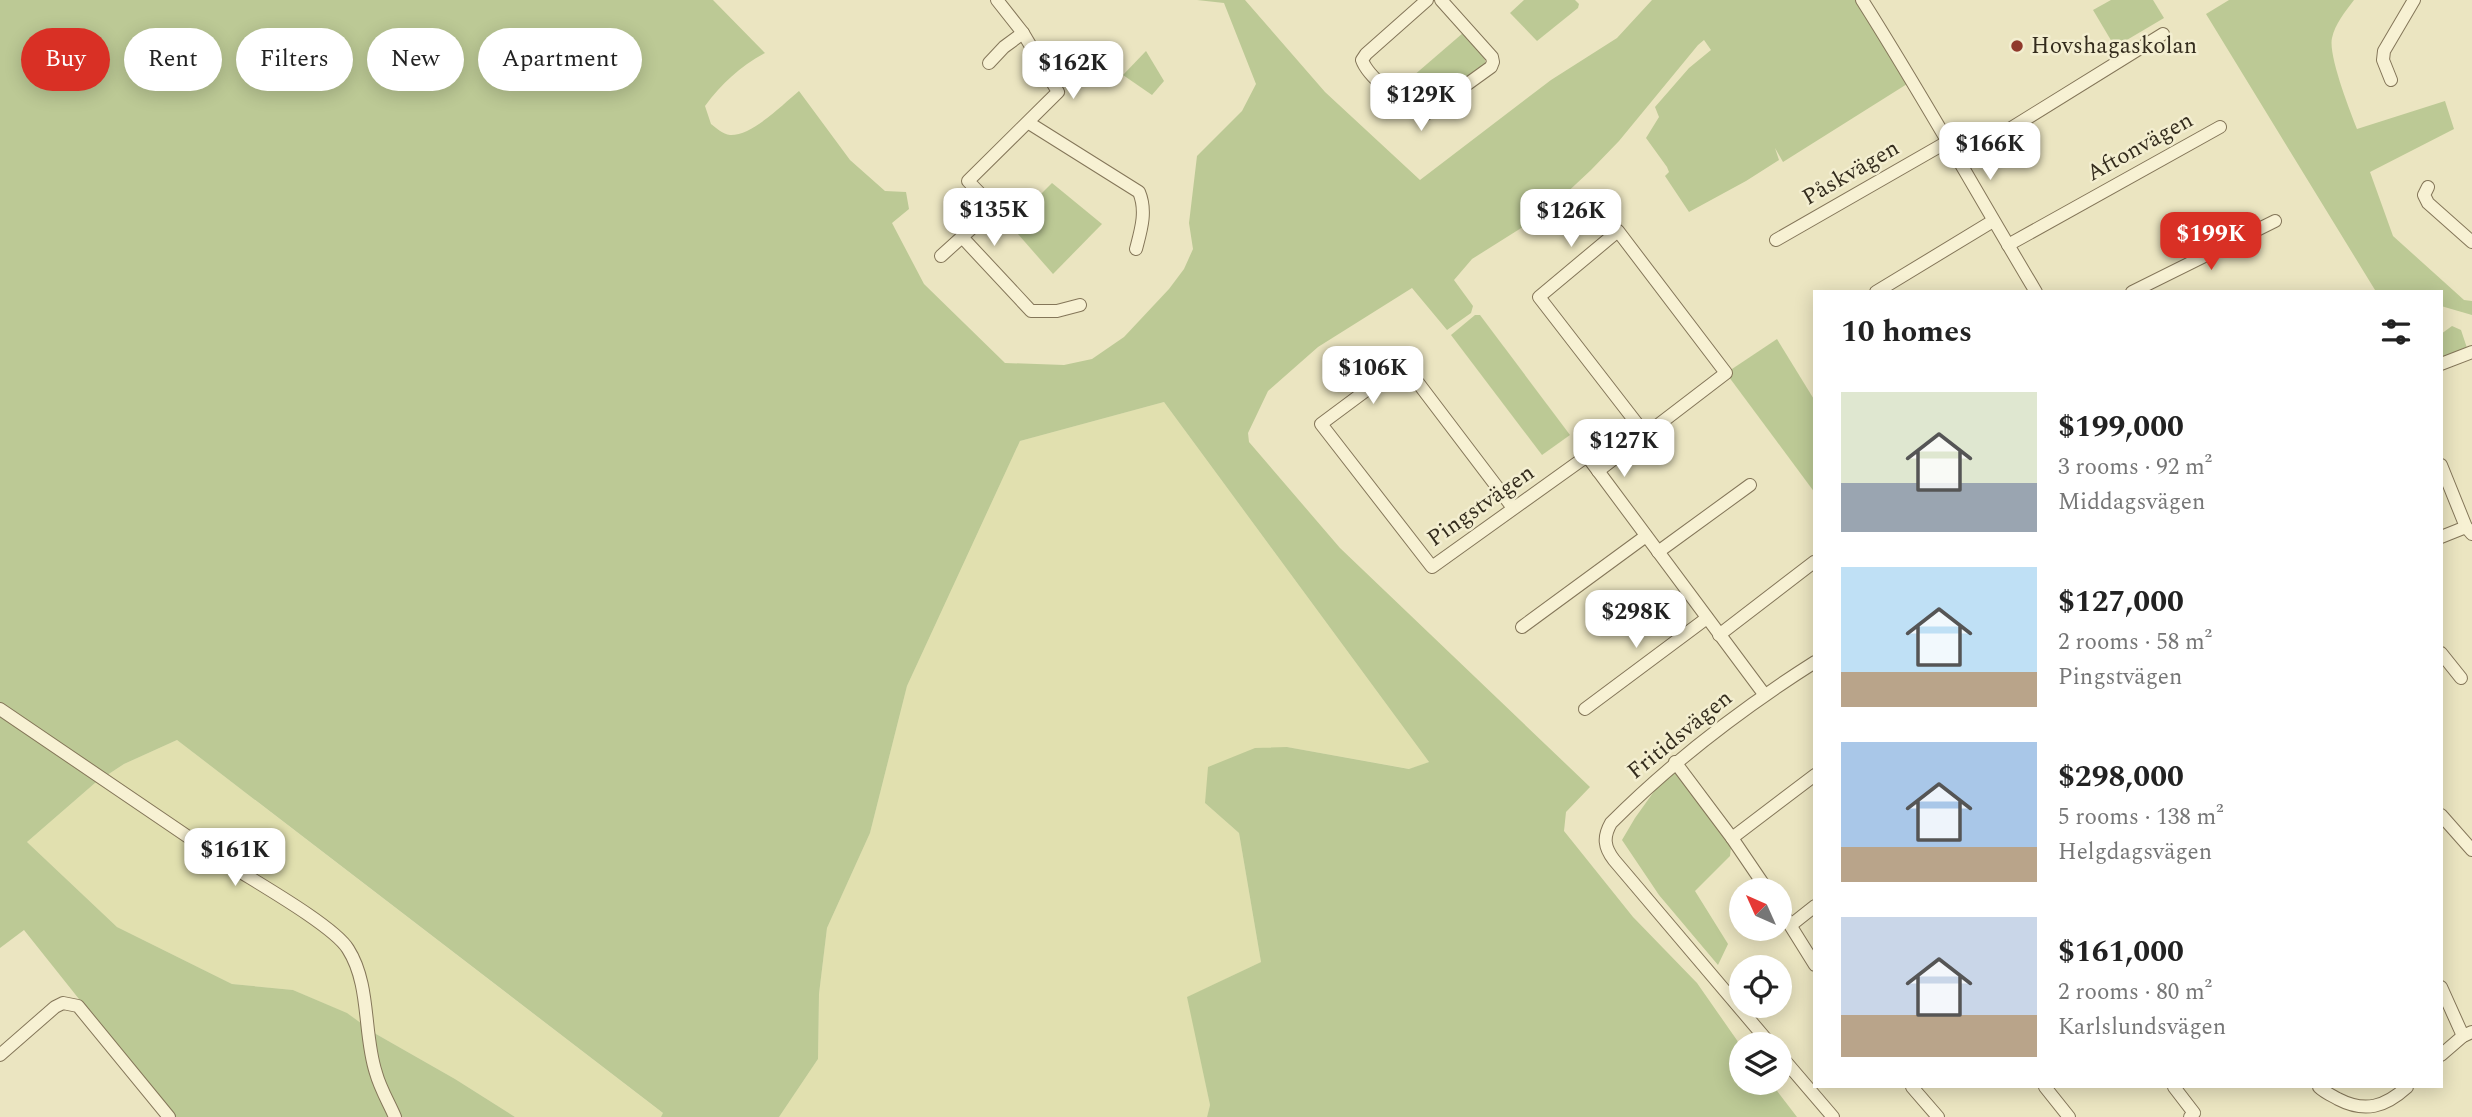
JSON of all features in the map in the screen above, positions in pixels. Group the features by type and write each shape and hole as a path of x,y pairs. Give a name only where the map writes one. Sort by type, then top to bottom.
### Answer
{"street":[{"path":"941,256 994,208 968,181 1058,92 1023,33 997,0"},
{"path":"1427,0 1362,60 1366,68 1393,94 1423,116 1491,67 1493,62 1492,57 1441,0"},
{"path":"1862,0 1914,82 2035,290"},
{"path":"2391,80 2383,60 2384,51 2414,0"},
{"path":"989,63 1023,33"},
{"path":"1958,161 2163,34"},
{"path":"1029,123 1139,192 1143,203 1142,226 1136,249"},
{"name":"Aftonvägen","path":"2008,245 2220,127"},
{"name":"Påskvägen","path":"1776,240 1947,142"},
{"path":"2428,187 2424,195 2428,203 2472,242"},
{"path":"1879,290 1993,221"},
{"path":"2136,290 2276,221"},
{"path":"1645,434 1539,296 1618,231 1726,373 1598,471 1764,694"},
{"path":"961,237 1031,311 1057,311 1080,305"},
{"path":"2443,364 2472,352"},
{"name":"Pingstvägen","path":"1513,508 1403,363 1321,424 1432,567 1587,456 1598,471"},
{"path":"2443,470 2469,530 2443,536"},
{"path":"1658,552 1749,485"},
{"path":"1522,627 1646,536"},
{"path":"1719,635 1813,563"},
{"path":"1585,709 1707,618"},
{"path":"2443,656 2461,678"},
{"name":"Fritidsvägen","path":"1760,1032 1614,860 1605,842 1605,834 1611,822 1675,762 1764,694 1813,663"},
{"path":"0,709 267,888 344,943 356,964 361,983 376,1073 396,1117"},
{"path":"1675,762 1759,878"},
{"path":"1732,838 1813,777"},
{"path":"2443,817 2472,850"},
{"path":"1792,924 1813,908"},
{"path":"1792,927 1813,962"},
{"path":"2443,991 2467,1034 2443,1053"},
{"path":"0,1055 55,1007 63,1003 78,1006 169,1117"},
{"path":"1792,1069 1833,1117"},
{"path":"1913,1088 1938,1117"},
{"path":"2046,1088 2068,1117"},
{"path":"2175,1088 2192,1115"},
{"path":"2321,1088 2352,1106 2364,1107 2376,1107 2406,1088"}],"green space":[{"path":"0,0 713,0 765,53 732,76 705,106 711,124 730,135 748,131 799,91 850,160 885,191 906,192 909,209 892,223 924,284 1005,363 1064,365 1092,359 1124,337 1184,269 1193,249 1189,223 1197,156 1242,111 1256,84 1224,3 1197,0 1245,0 1325,92 1420,180 1551,80 1617,38 1652,0 1869,0 1915,79 1783,162 1775,148 1779,160 1689,212 1665,176 1669,172 1667,167 1646,138 1659,117 1655,107 1689,68 1711,50 1704,40 1619,141 1591,170 1545,213 1472,259 1454,280 1473,306 1471,313 1447,330 1412,288 1318,347 1268,391 1248,433 1249,442 1340,548 1590,787 1566,812 1564,831 1633,917 1697,983 1731,1032 1729,1032 1729,1095 1780,1095 1797,1117 1207,1117 1210,1105 1187,997 1261,962 1239,833 1205,803 1208,767 1255,748 1287,747 1409,769 1429,762 1164,402 1020,441 907,686 870,833 827,928 819,994 818,1059 779,1117 661,1117 663,1113 177,740 124,764 95,783 27,842 117,927 232,984 293,990 347,1013 376,1034 515,1117 173,1117 24,930 0,948"},
{"path":"1524,0 1575,0 1579,4 1578,8 1537,41 1510,13"},
{"path":"2111,0 2153,0 2164,18 2115,47 2093,10"},
{"path":"2229,0 2354,0 2335,28 2332,46 2340,83 2357,129 2445,101 2454,129 2370,172 2393,236 2464,300 2472,301 2472,315 2443,307 2443,290 2375,290 2206,14"},
{"path":"1463,33 1484,56 1486,65 1423,109 1398,89"},
{"path":"1146,51 1164,81 1152,95 1123,75"},
{"path":"1052,183 1102,224 1053,274 1010,225"},
{"path":"1475,315 1480,315 1570,435 1542,455 1451,335"},
{"path":"2452,326 2461,330 2467,348 2443,357 2443,333"},
{"path":"1777,339 1813,398 1813,490 1726,373"},
{"path":"1164,402 1429,762 1410,769 1287,747 1205,803 1239,833 1261,962 1188,997 1210,1105 1207,1117 779,1117 818,1059 819,994 827,928 870,833 907,686 1020,441"},
{"path":"177,740 664,1114 661,1117 515,1117 376,1034 346,1013 293,990 232,984 117,927 27,842 95,783 124,764"},
{"path":"1675,762 1732,838 1730,856 1695,891 1728,944 1718,965 1659,895 1622,840"}],"place":[{"name":"Hovshagaskolan","path":"2017,46"}]}
